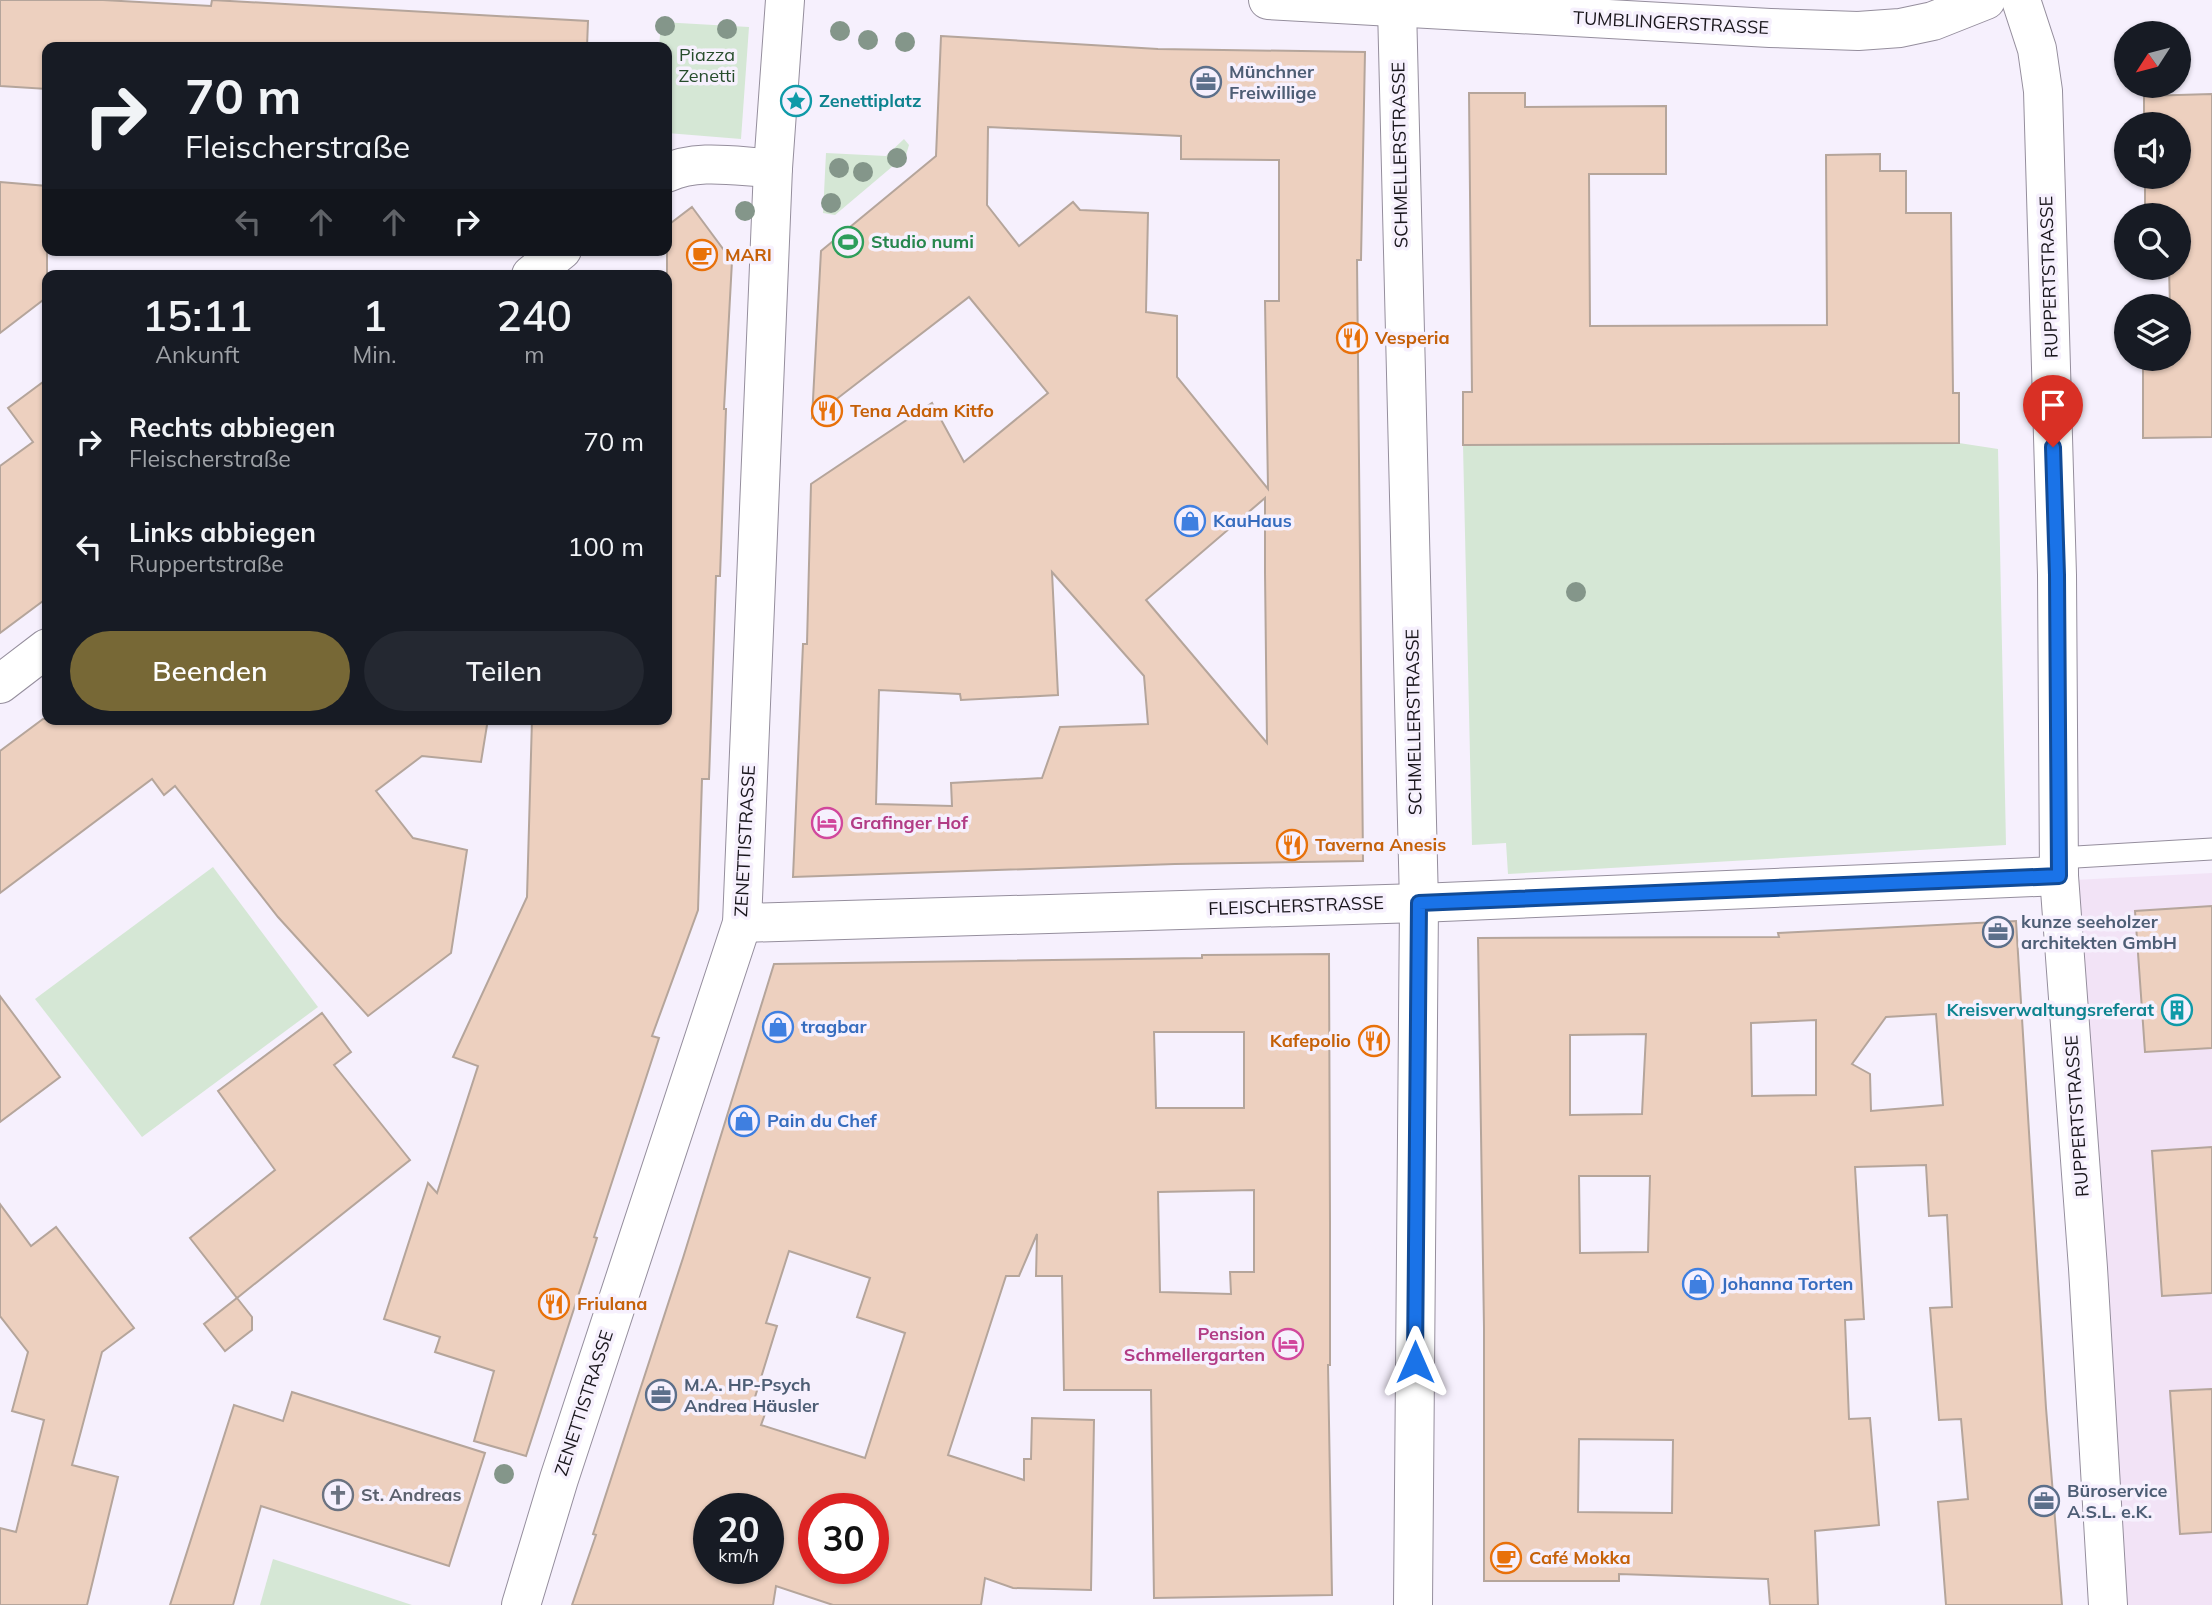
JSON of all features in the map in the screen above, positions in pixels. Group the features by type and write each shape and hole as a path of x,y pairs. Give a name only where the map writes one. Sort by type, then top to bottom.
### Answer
{"street":[{"path":"672,171 702,165 773,168 785,0"},
{"name":"TUMBLINGERSTRASSE","path":"1268,0 1770,29 1858,31 1900,28 1933,21 1986,0"},
{"name":"RUPPERTSTRASSE","path":"2021,0 2038,49 2045,114 2057,575 2059,867 2088,1268 2108,1605"},
{"name":"SCHMELLERSTRASSE","path":"1397,7 1419,903 1413,1605"},
{"name":"ZENETTISTRASSE","path":"521,1605 559,1479 742,923 773,168"},
{"path":"537,270 555,256"},
{"path":"0,684 42,652"},
{"name":"FLEISCHERSTRASSE","path":"742,923 1419,903 2059,867"}],"lane":[{"path":"2059,867 2212,849"}],"shaded area":[{"path":"2212,873 2212,1605 2110,1605 2074,880"}],"green space":[{"name":"Piazza Zenetti","path":"661,22 749,27 741,139 672,133 672,42 659,42"},
{"path":"904,139 909,145 906,155 835,215 823,213 826,153 886,156"},
{"path":"1959,443 1998,449 2006,845 1508,874 1506,843 1472,845 1463,445"},
{"path":"213,867 318,1007 142,1137 35,999"},
{"path":"273,1559 412,1605 260,1605"}],"building":[{"path":"0,0 103,0 211,6 212,0 588,21 587,42 42,42 42,89 0,86"},
{"path":"941,36 1158,49 1365,52 1361,260 1357,260 1363,861 1175,864 793,877 803,644 807,644 811,484 932,403 964,462 1048,393 969,297 812,418 821,251 936,156","holes":["988,127 1181,136 1181,159 1279,160 1279,301 1265,301 1268,489 1177,377 1177,316 1146,312 1148,213 1080,210 1073,202 1019,246 987,205","1265,498 1267,743 1146,600","1052,572 1144,676 1148,724 1060,727 1042,778 951,783 952,806 876,804 879,690 960,694 961,700 1058,695"]},
{"path":"1469,93 1525,93 1525,107 1666,106 1666,174 1589,174 1590,326 1827,325 1826,155 1880,154 1880,171 1906,171 1906,213 1951,213 1953,393 1959,393 1959,443 1463,445 1463,392 1472,392"},
{"path":"2212,94 2212,437 2143,438 2143,371 2191,371 2191,294 2170,294 2169,280 2191,280 2191,203 2145,203 2145,189 2191,189 2191,112 2144,112 2144,98 2191,98 2191,95"},
{"path":"0,182 42,186 42,256 47,256 47,270 42,270 42,301 0,333"},
{"path":"692,207 732,261 724,409 720,576 716,576 709,779 702,779 698,910 652,1036 659,1038 526,1456 474,1441 494,1371 435,1352 440,1337 384,1319 428,1183 437,1193 478,1066 453,1057 527,897 532,725 672,725 672,270 667,270 667,256 672,256 672,222"},
{"path":"42,383 42,602 0,633 0,466 33,442 8,408"},
{"path":"42,720 42,725 487,725 481,762 422,756 376,791 413,838 467,850 451,953 368,1016 278,917 175,786 164,795 152,779 0,893 0,751"},
{"name":"Kreisverwaltungsreferat","path":"2212,906 2212,1048 2145,1052 2135,911"},
{"path":"2016,921 2046,1408 2062,1605 1946,1605 1938,1502 1968,1499 1961,1419 1939,1420 1930,1308 1952,1307 1947,1215 1929,1216 1926,1165 1855,1167 1864,1319 1845,1320 1849,1419 1870,1418 1879,1525 1815,1531 1818,1605 1770,1605 1768,1579 1619,1574 1619,1581 1484,1581 1484,1328 1478,938 1779,937 1778,933","holes":["1936,1014 1943,1105 1871,1111 1870,1074 1852,1064 1886,1017","1816,1020 1816,1095 1752,1096 1751,1023","1646,1034 1642,1114 1570,1115 1570,1035","1579,1176 1650,1176 1648,1252 1580,1253","1579,1439 1673,1440 1672,1513 1578,1512"]},
{"path":"1329,954 1328,1365 1332,1595 1154,1598 1151,1390 1064,1390 1062,1276 1036,1276 1037,1234 1019,1276 1006,1276 948,1455 1024,1480 1024,1459 1031,1459 1032,1418 1094,1420 1091,1590 1013,1588 985,1578 981,1605 833,1605 776,1586 773,1605 572,1605 774,964 1202,958 1202,955","holes":["1154,1032 1244,1032 1244,1108 1156,1108","1254,1190 1254,1272 1230,1272 1231,1294 1160,1292 1158,1192","789,1251 870,1278 857,1317 905,1333 865,1458 761,1425 765,1414 751,1410 777,1326 766,1323"]},
{"path":"0,996 60,1077 0,1122"},
{"path":"322,1013 351,1052 334,1065 410,1160 237,1298 190,1238 275,1170 218,1091"},
{"path":"2212,1147 2212,1293 2162,1296 2152,1151"},
{"path":"0,1204 31,1246 56,1227 134,1328 102,1352 72,1465 118,1477 87,1605 0,1605 0,1528 16,1532 44,1420 12,1411 28,1352 0,1316"},
{"path":"237,1298 252,1317 252,1330 225,1351 204,1324"},
{"path":"2212,1389 2212,1532 2180,1534 2170,1391"},
{"name":"St. Andreas","path":"292,1392 485,1453 449,1566 261,1506 233,1605 170,1605 234,1405 283,1421"}],"place":[{"name":"Münchner Freiwillige","path":"1206,82"},
{"name":"Zenettiplatz","path":"796,101"},
{"name":"Studio numi","path":"848,242"},
{"name":"MARI","path":"702,255"},
{"name":"Vesperia","path":"1352,338"},
{"name":"Tena Adam Kitfo","path":"827,411"},
{"name":"KauHaus","path":"1190,521"},
{"name":"Grafinger Hof","path":"827,823"},
{"name":"Taverna Anesis","path":"1292,845"},
{"name":"kunze seeholzer architekten GmbH","path":"1998,932"},
{"name":"Kreisverwaltungsreferat","path":"2177,1010"},
{"name":"tragbar","path":"778,1027"},
{"name":"Kafepolio","path":"1374,1041"},
{"name":"Pain du Chef","path":"744,1121"},
{"name":"Johanna Torten","path":"1698,1284"},
{"name":"Friulana","path":"554,1304"},
{"name":"Pension Schmellergarten","path":"1288,1344"},
{"name":"M.A. HP-Psych Andrea Häusler","path":"661,1395"},
{"name":"St. Andreas","path":"338,1495"},
{"name":"Büroservice A.S.L. e.K.","path":"2044,1501"},
{"name":"Café Mokka","path":"1506,1558"}],"route":[{"path":"1415,1362 1419,903 2059,876 2057,575 2053,447"}]}
